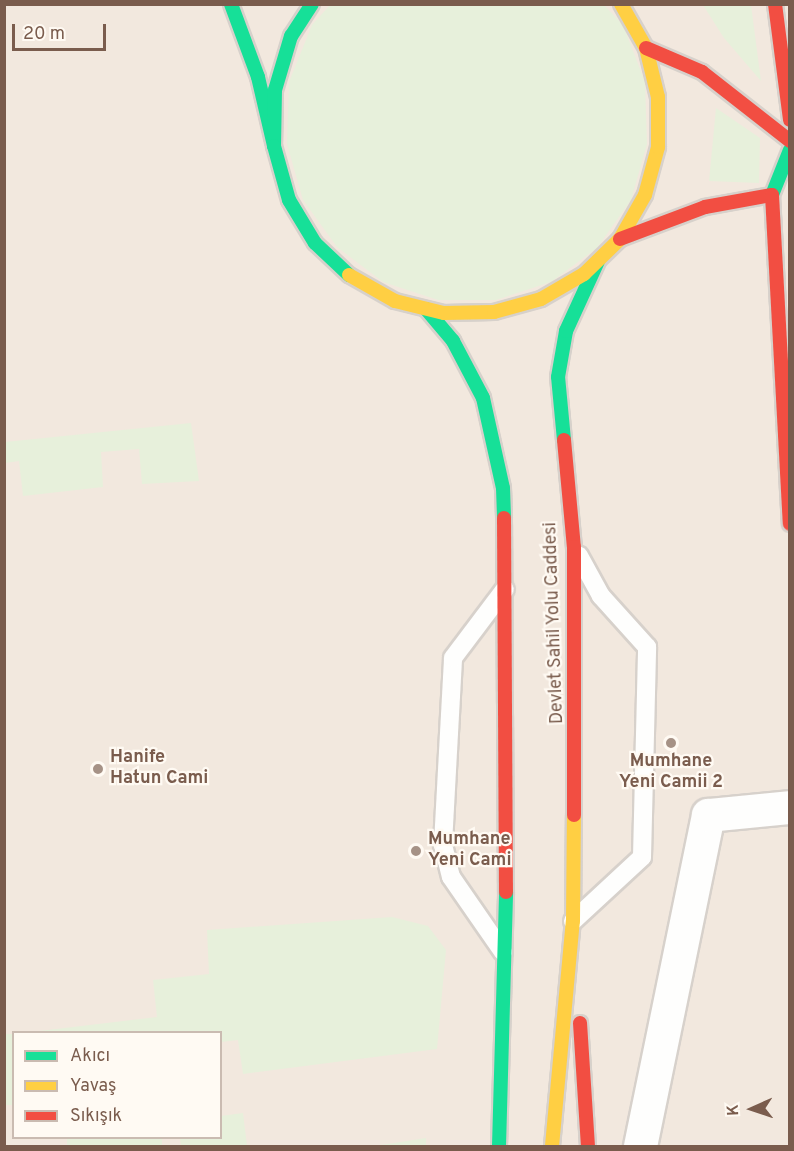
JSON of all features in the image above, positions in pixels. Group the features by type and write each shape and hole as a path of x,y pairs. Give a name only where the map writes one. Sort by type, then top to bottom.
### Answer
{"main road":[{"path":"231,4 258,76 274,146"},
{"name":"Devlet Sahil Yolu Caddesi","path":"312,4 291,36 275,90 274,146 290,200 315,243 352,277 396,301 426,309 494,312 542,299 598,261 620,239 645,195 658,147 658,97 646,48 621,4"},
{"path":"775,4 789,120"},
{"path":"646,48 702,72 789,141"},
{"path":"789,150 772,195 789,524"},
{"name":"Devlet Sahil Yolu Caddesi","path":"620,239 705,207 772,195"},
{"name":"Devlet Sahil Yolu Caddesi","path":"588,1146 573,921 574,547 558,377 566,331 598,261"},
{"path":"426,309 453,341 483,398 503,488 507,588 509,800 499,1146"},
{"name":"Devlet Sahil Yolu Caddesi","path":"552,1146 573,921"}],"street":[{"path":"640,1146 708,815 789,807"}],"lane":[{"path":"573,921 642,857 647,647 601,596 574,547"},
{"path":"504,953 451,877 443,844 453,658 507,588"}],"shaded area":[{"path":"5,5 789,5 789,1146 5,1146"}],"green space":[{"path":"330,5 604,5 623,25 645,82 647,144 631,200 597,248 551,282 496,300 438,300 383,282 337,247 303,200 287,144 289,82 312,25"},
{"path":"703,5 751,5 761,81 724,38"},
{"path":"716,108 760,138 759,183 709,181"},
{"path":"191,423 199,481 142,484 139,449 101,452 103,487 23,496 19,461 5,463 5,442"},
{"path":"392,917 428,926 446,950 437,1049 243,1074 238,1040 222,1042 222,1031 39,1031 157,1017 153,980 209,974 207,930"},
{"path":"5,1034 12,1034 12,1105 5,1105"},
{"path":"243,1113 247,1146 181,1146 180,1139 222,1139 222,1116"},
{"path":"426,1138 426,1146 375,1146"},
{"path":"67,1139 162,1139 162,1146 67,1146"}],"traffic: fast":[{"path":"231,4 258,77 274,146"},
{"path":"312,4 291,36 275,90 274,146 289,200 315,243 349,275"},
{"path":"772,195 790,150"},
{"path":"564,440 558,377 566,331 598,261"},
{"path":"426,309 453,341 483,398 503,488 504,518"},
{"path":"499,1146 506,892"}],"traffic: slow":[{"path":"349,275 395,301 444,313 494,312 541,299 584,274 620,239 645,195 658,147 658,97 646,48 621,4"},
{"path":"552,1146 573,921 574,815"}],"traffic: jam":[{"path":"775,4 790,120"},
{"path":"646,48 702,72 790,141"},
{"path":"620,239 705,207 772,195 790,524"},
{"path":"564,440 574,547 574,815"},
{"path":"504,518 506,892"},
{"path":"580,1023 588,1146"}],"place":[{"name":"Mumhane Yeni Camii 2","path":"671,743"},
{"name":"Hanife Hatun Cami","path":"98,769"},
{"name":"Mumhane Yeni Cami","path":"416,851"}]}
